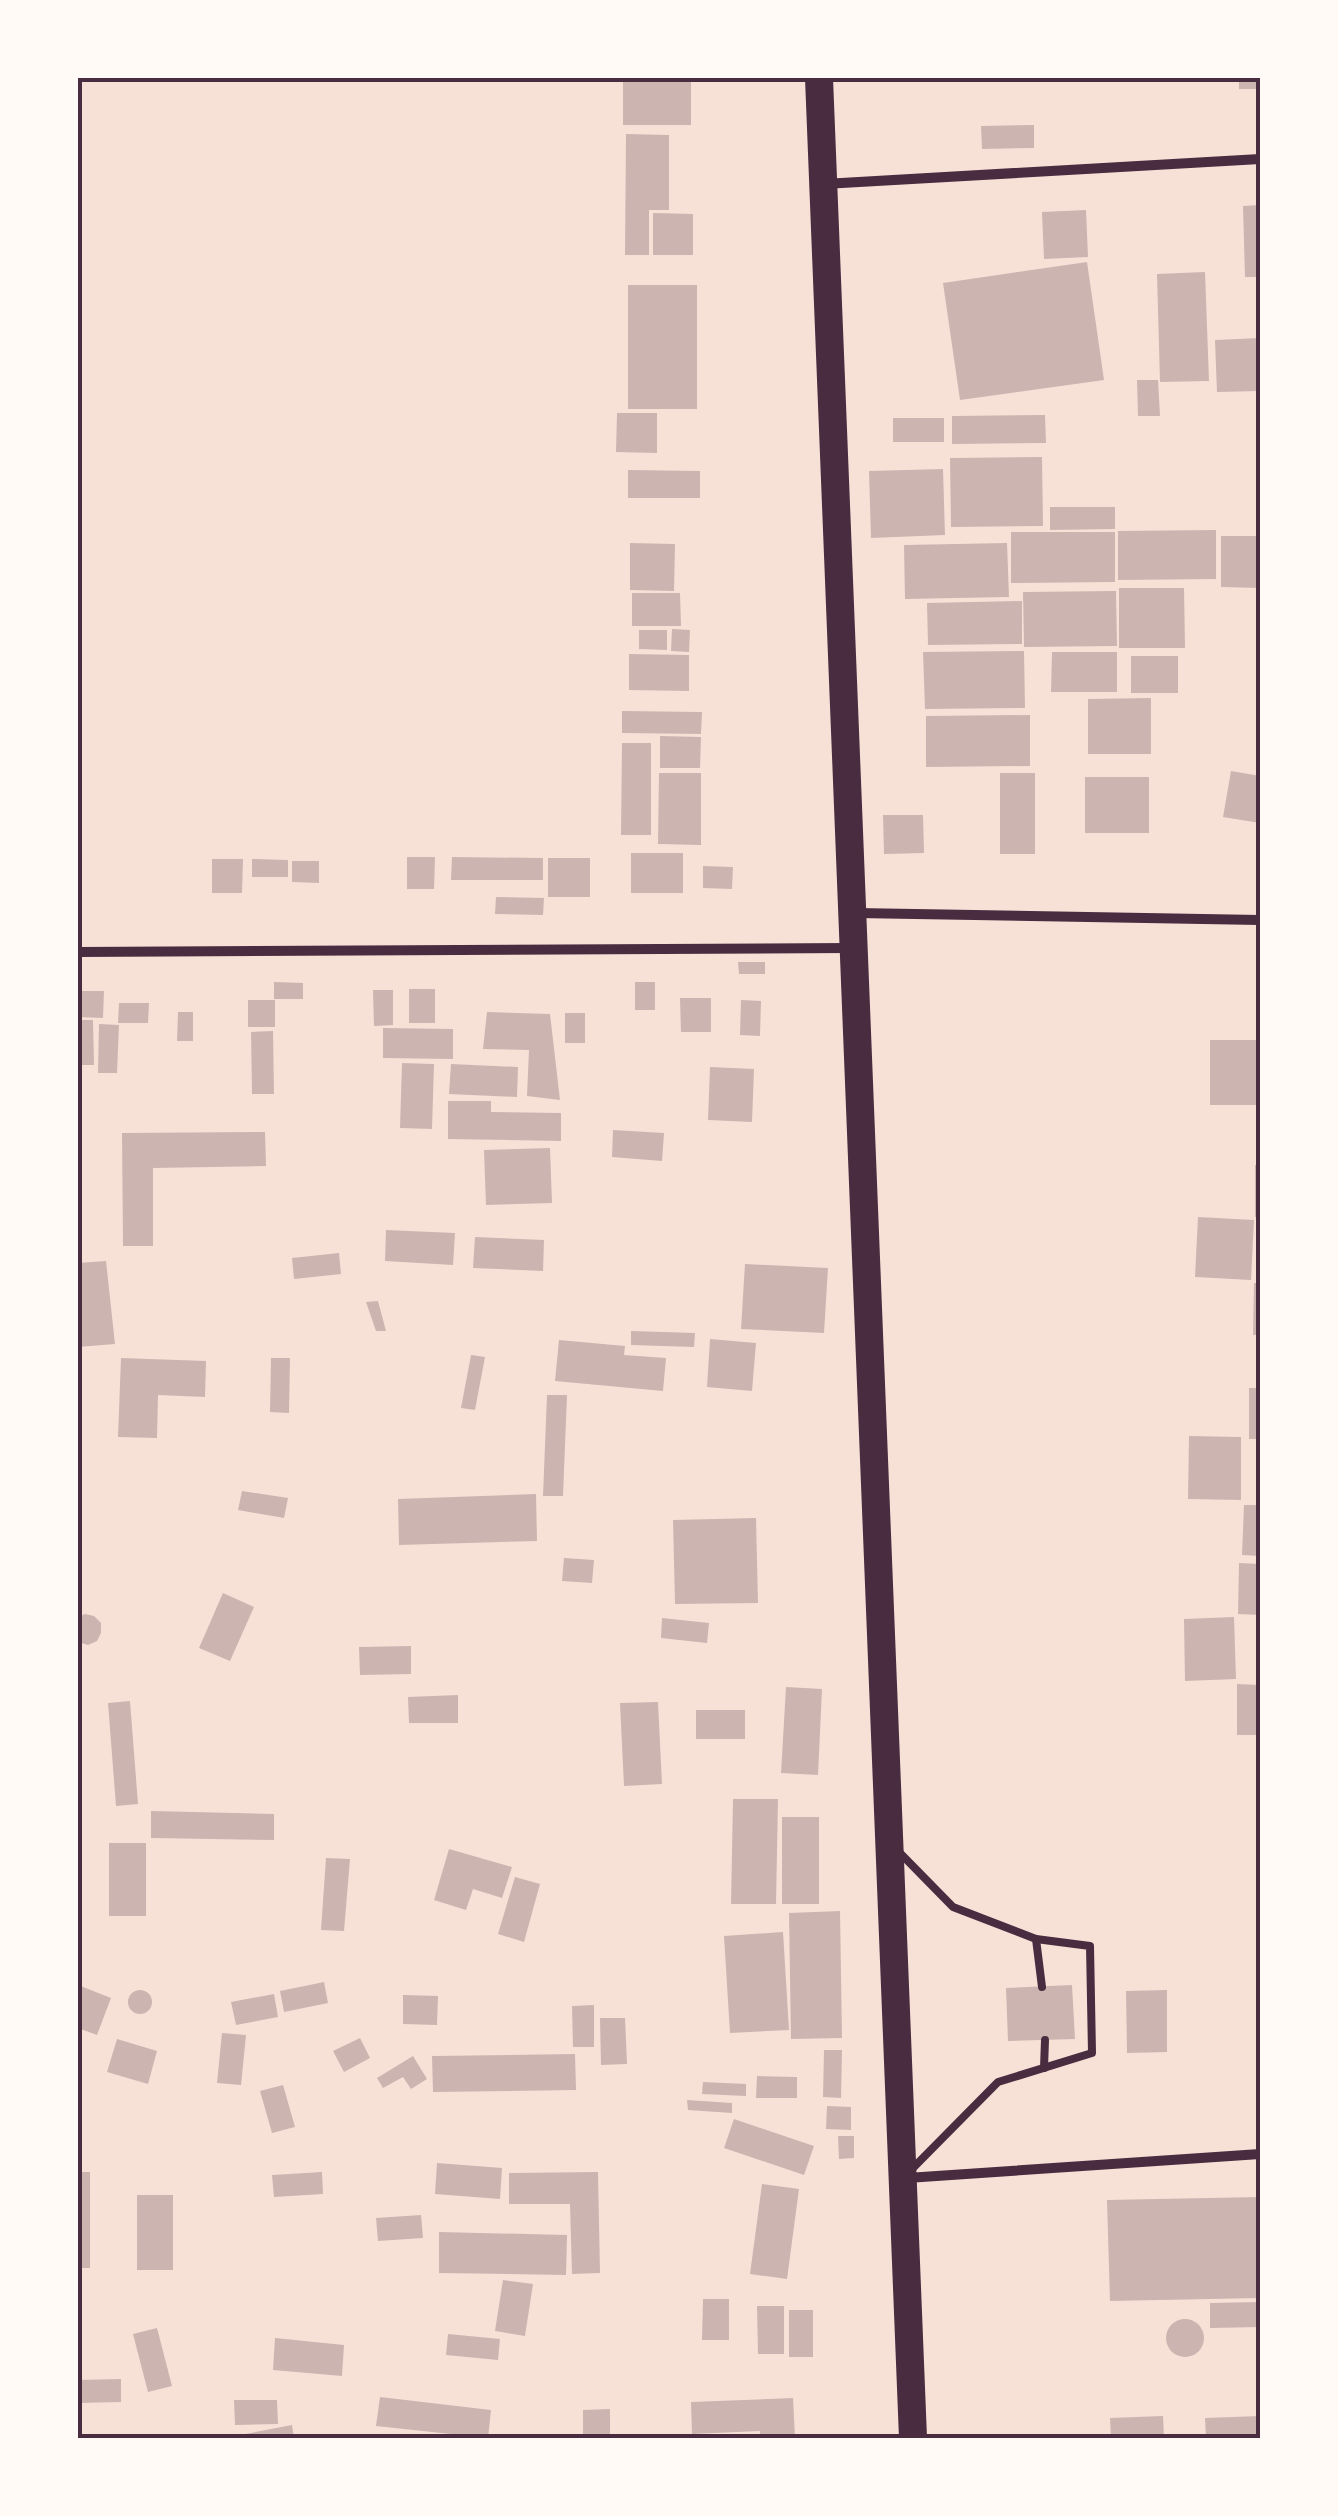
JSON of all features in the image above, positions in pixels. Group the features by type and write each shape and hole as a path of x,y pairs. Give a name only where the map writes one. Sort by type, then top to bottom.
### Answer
{"highway":[{"path":"820,78 914,2438"}],"street":[{"path":"823,184 1260,159"},
{"path":"855,912 1260,920"},
{"path":"78,952 856,948"},
{"path":"903,2178 1260,2154"}],"lane":[{"path":"892,1844 954,1907 1036,1939 1090,1946 1092,2053 998,2082 903,2178"},
{"path":"1036,1939 1042,1987"},
{"path":"1044,2068 1045,2040"}],"building":[{"path":"623,78 691,78 691,125 623,125"},
{"path":"1239,78 1260,78 1260,89 1239,89"},
{"path":"1034,125 1034,148 982,149 981,126"},
{"path":"626,134 669,135 669,210 649,210 649,255 625,255"},
{"path":"1260,205 1260,277 1245,277 1243,206"},
{"path":"1086,210 1088,257 1044,259 1042,212"},
{"path":"653,213 693,214 693,255 653,255"},
{"path":"1087,262 1104,380 960,400 943,283"},
{"path":"1205,272 1209,381 1160,382 1157,274"},
{"path":"628,285 697,285 697,409 628,409"},
{"path":"1260,338 1260,391 1217,392 1215,340"},
{"path":"1137,380 1158,380 1160,416 1138,416"},
{"path":"617,413 657,413 657,453 616,452"},
{"path":"1045,415 1046,443 952,444 952,416"},
{"path":"893,418 944,418 944,442 893,442"},
{"path":"1042,457 1043,526 951,527 950,458"},
{"path":"943,469 945,535 871,538 869,471"},
{"path":"628,470 700,471 700,498 628,498"},
{"path":"1050,507 1115,507 1115,529 1050,530"},
{"path":"1216,530 1216,579 1118,580 1118,531"},
{"path":"1011,532 1115,532 1115,582 1011,583"},
{"path":"1221,536 1260,536 1260,588 1221,587"},
{"path":"630,543 675,544 674,591 630,590"},
{"path":"1007,543 1009,597 905,599 904,545"},
{"path":"1119,588 1184,588 1185,648 1119,648"},
{"path":"1116,591 1117,646 1024,647 1023,592"},
{"path":"632,593 680,593 681,626 632,626"},
{"path":"1022,601 1022,644 928,645 927,603"},
{"path":"672,629 690,630 689,652 671,651"},
{"path":"639,630 667,630 667,650 639,649"},
{"path":"1024,651 1025,708 925,709 923,652"},
{"path":"1052,652 1117,652 1117,692 1051,692"},
{"path":"629,654 689,655 689,691 629,690"},
{"path":"1131,656 1178,656 1178,693 1131,693"},
{"path":"1151,698 1151,754 1088,754 1088,699"},
{"path":"622,711 702,712 701,734 622,733"},
{"path":"1030,715 1030,766 926,767 926,716"},
{"path":"660,736 701,737 700,768 660,768"},
{"path":"622,743 651,743 651,835 621,835"},
{"path":"1231,771 1260,776 1260,823 1223,817"},
{"path":"659,773 701,773 701,845 658,844"},
{"path":"1000,773 1035,773 1035,854 1000,854"},
{"path":"1085,777 1149,777 1149,833 1085,833"},
{"path":"883,815 923,815 924,853 884,854"},
{"path":"631,853 683,853 683,893 631,893"},
{"path":"407,857 435,857 434,889 407,889"},
{"path":"452,857 543,858 543,880 451,880"},
{"path":"548,858 590,858 590,897 548,897"},
{"path":"212,859 243,859 242,893 212,893"},
{"path":"252,859 288,860 288,877 252,877"},
{"path":"292,861 319,861 319,883 292,882"},
{"path":"703,866 733,867 732,889 703,888"},
{"path":"496,897 544,898 543,915 495,914"},
{"path":"738,962 765,962 765,974 739,974"},
{"path":"274,982 303,983 303,999 274,999"},
{"path":"635,982 655,982 655,1010 635,1010"},
{"path":"409,989 435,989 435,1023 409,1023"},
{"path":"373,990 393,990 393,1025 374,1026"},
{"path":"78,991 104,991 103,1018 78,1017"},
{"path":"680,998 711,998 711,1032 681,1032"},
{"path":"248,1000 275,1000 275,1027 248,1027"},
{"path":"741,1000 761,1001 760,1036 740,1035"},
{"path":"119,1003 149,1003 148,1023 118,1023"},
{"path":"178,1012 193,1012 193,1041 177,1041"},
{"path":"487,1012 550,1014 560,1100 527,1096 529,1050 483,1049"},
{"path":"565,1013 585,1013 585,1043 565,1043"},
{"path":"78,1020 93,1020 94,1065 78,1065"},
{"path":"99,1024 119,1025 117,1073 98,1073"},
{"path":"383,1028 453,1029 453,1059 383,1058"},
{"path":"273,1031 274,1094 252,1094 251,1032"},
{"path":"1210,1040 1260,1040 1260,1105 1210,1105"},
{"path":"402,1063 434,1064 432,1129 400,1128"},
{"path":"451,1064 518,1067 517,1097 449,1094"},
{"path":"710,1067 754,1069 752,1122 708,1120"},
{"path":"448,1101 491,1101 491,1112 561,1113 561,1141 448,1139"},
{"path":"613,1130 664,1133 662,1161 612,1157"},
{"path":"265,1132 266,1166 153,1168 153,1246 123,1246 122,1133"},
{"path":"550,1148 552,1203 486,1205 484,1150"},
{"path":"1255,1165 1260,1165 1260,1217 1255,1217"},
{"path":"1198,1217 1254,1220 1251,1280 1195,1277"},
{"path":"386,1230 455,1233 453,1265 385,1261"},
{"path":"475,1237 544,1240 543,1271 473,1268"},
{"path":"339,1253 341,1274 294,1279 292,1258"},
{"path":"106,1261 115,1344 78,1347 78,1263"},
{"path":"745,1264 828,1268 824,1333 741,1329"},
{"path":"1254,1283 1260,1283 1260,1335 1253,1335"},
{"path":"378,1301 386,1331 376,1331 366,1302"},
{"path":"631,1331 695,1333 694,1347 631,1345"},
{"path":"710,1339 756,1343 752,1391 707,1387"},
{"path":"559,1340 625,1346 624,1355 666,1358 663,1391 555,1381"},
{"path":"471,1355 485,1357 475,1410 461,1408"},
{"path":"121,1358 206,1361 205,1397 158,1395 157,1438 118,1437"},
{"path":"271,1358 290,1358 289,1413 270,1412"},
{"path":"1249,1388 1260,1388 1260,1439 1249,1439"},
{"path":"547,1395 567,1395 563,1496 543,1496"},
{"path":"1189,1436 1241,1437 1241,1500 1188,1499"},
{"path":"242,1491 288,1498 284,1518 238,1510"},
{"path":"536,1494 537,1541 399,1545 398,1499"},
{"path":"1244,1505 1260,1505 1260,1556 1242,1555"},
{"path":"756,1518 758,1603 675,1604 673,1520"},
{"path":"564,1558 594,1560 592,1583 562,1581"},
{"path":"1239,1563 1260,1564 1260,1615 1238,1614"},
{"path":"223,1593 254,1607 230,1661 199,1648"},
{"path":"85,1614 101,1623 97,1641 88,1645 78,1642 78,1617"},
{"path":"1234,1617 1236,1679 1185,1681 1184,1619"},
{"path":"662,1618 709,1623 707,1643 661,1638"},
{"path":"411,1646 411,1674 360,1675 359,1647"},
{"path":"1237,1684 1260,1685 1260,1735 1237,1735"},
{"path":"786,1687 822,1689 818,1775 781,1773"},
{"path":"458,1695 458,1723 409,1723 408,1697"},
{"path":"130,1701 138,1804 116,1806 108,1703"},
{"path":"658,1702 662,1784 624,1786 620,1703"},
{"path":"696,1710 745,1710 745,1739 696,1739"},
{"path":"733,1799 778,1799 776,1904 731,1904"},
{"path":"151,1811 274,1814 274,1840 151,1838"},
{"path":"782,1817 819,1817 819,1904 782,1904"},
{"path":"109,1843 146,1843 146,1916 109,1916"},
{"path":"449,1849 512,1867 502,1898 473,1889 466,1910 434,1900"},
{"path":"326,1858 350,1859 344,1931 321,1930"},
{"path":"515,1877 540,1884 524,1942 498,1934"},
{"path":"840,1911 842,2038 791,2039 789,1913"},
{"path":"783,1932 789,2030 730,2033 724,1936"},
{"path":"324,1982 328,2003 284,2012 280,1991"},
{"path":"78,1985 111,1998 97,2035 78,2028"},
{"path":"1072,1985 1075,2039 1008,2041 1006,1988"},
{"path":"135,1990 145,1990 152,2002 145,2014 135,2014 128,2007 128,1997"},
{"path":"1167,1990 1167,2052 1127,2053 1126,1991"},
{"path":"274,1994 278,2017 236,2025 231,2002"},
{"path":"403,1995 438,1996 437,2025 403,2024"},
{"path":"594,2005 594,2047 573,2047 572,2006"},
{"path":"600,2018 625,2018 627,2064 601,2065"},
{"path":"222,2033 246,2035 241,2085 217,2083"},
{"path":"360,2038 370,2058 344,2072 333,2051"},
{"path":"117,2039 157,2051 148,2084 107,2072"},
{"path":"824,2050 842,2050 841,2098 823,2097"},
{"path":"575,2054 576,2090 433,2092 432,2056"},
{"path":"413,2056 427,2079 411,2089 403,2077 383,2088 377,2078"},
{"path":"757,2076 797,2077 797,2098 756,2098"},
{"path":"703,2082 746,2084 746,2096 702,2094"},
{"path":"283,2085 295,2127 272,2133 260,2091"},
{"path":"687,2100 732,2103 732,2113 688,2110"},
{"path":"827,2106 851,2107 851,2130 826,2129"},
{"path":"734,2119 814,2146 804,2175 724,2148"},
{"path":"838,2136 854,2136 854,2158 839,2159"},
{"path":"437,2163 502,2168 500,2199 435,2194"},
{"path":"78,2172 90,2172 90,2268 78,2268"},
{"path":"322,2172 323,2194 274,2197 272,2175"},
{"path":"598,2172 600,2273 572,2274 570,2204 509,2204 509,2173"},
{"path":"762,2184 799,2189 787,2279 750,2274"},
{"path":"137,2195 173,2195 173,2270 137,2270"},
{"path":"1260,2197 1260,2298 1110,2301 1107,2200"},
{"path":"421,2215 423,2238 378,2241 376,2218"},
{"path":"439,2232 567,2235 566,2275 439,2273"},
{"path":"503,2280 533,2284 525,2336 495,2331"},
{"path":"703,2299 729,2299 729,2340 702,2340"},
{"path":"1260,2302 1260,2327 1210,2328 1210,2303"},
{"path":"757,2306 784,2306 784,2354 758,2354"},
{"path":"789,2310 813,2310 813,2357 789,2357"},
{"path":"1185,2319 1199,2324 1204,2338 1199,2352 1185,2357 1171,2352 1166,2338 1171,2324"},
{"path":"157,2328 172,2386 148,2392 133,2334"},
{"path":"448,2334 500,2339 498,2360 446,2355"},
{"path":"275,2338 344,2345 342,2376 273,2370"},
{"path":"121,2379 121,2402 78,2403 78,2380"},
{"path":"380,2397 491,2410 488,2438 376,2426"},
{"path":"793,2398 795,2438 760,2438 760,2431 692,2434 691,2402"},
{"path":"234,2400 277,2400 278,2424 235,2425"},
{"path":"610,2409 610,2438 583,2438 583,2410"},
{"path":"1163,2416 1164,2438 1111,2438 1110,2418"},
{"path":"1260,2416 1260,2438 1206,2438 1205,2418"},
{"path":"292,2425 294,2438 240,2435"}]}
